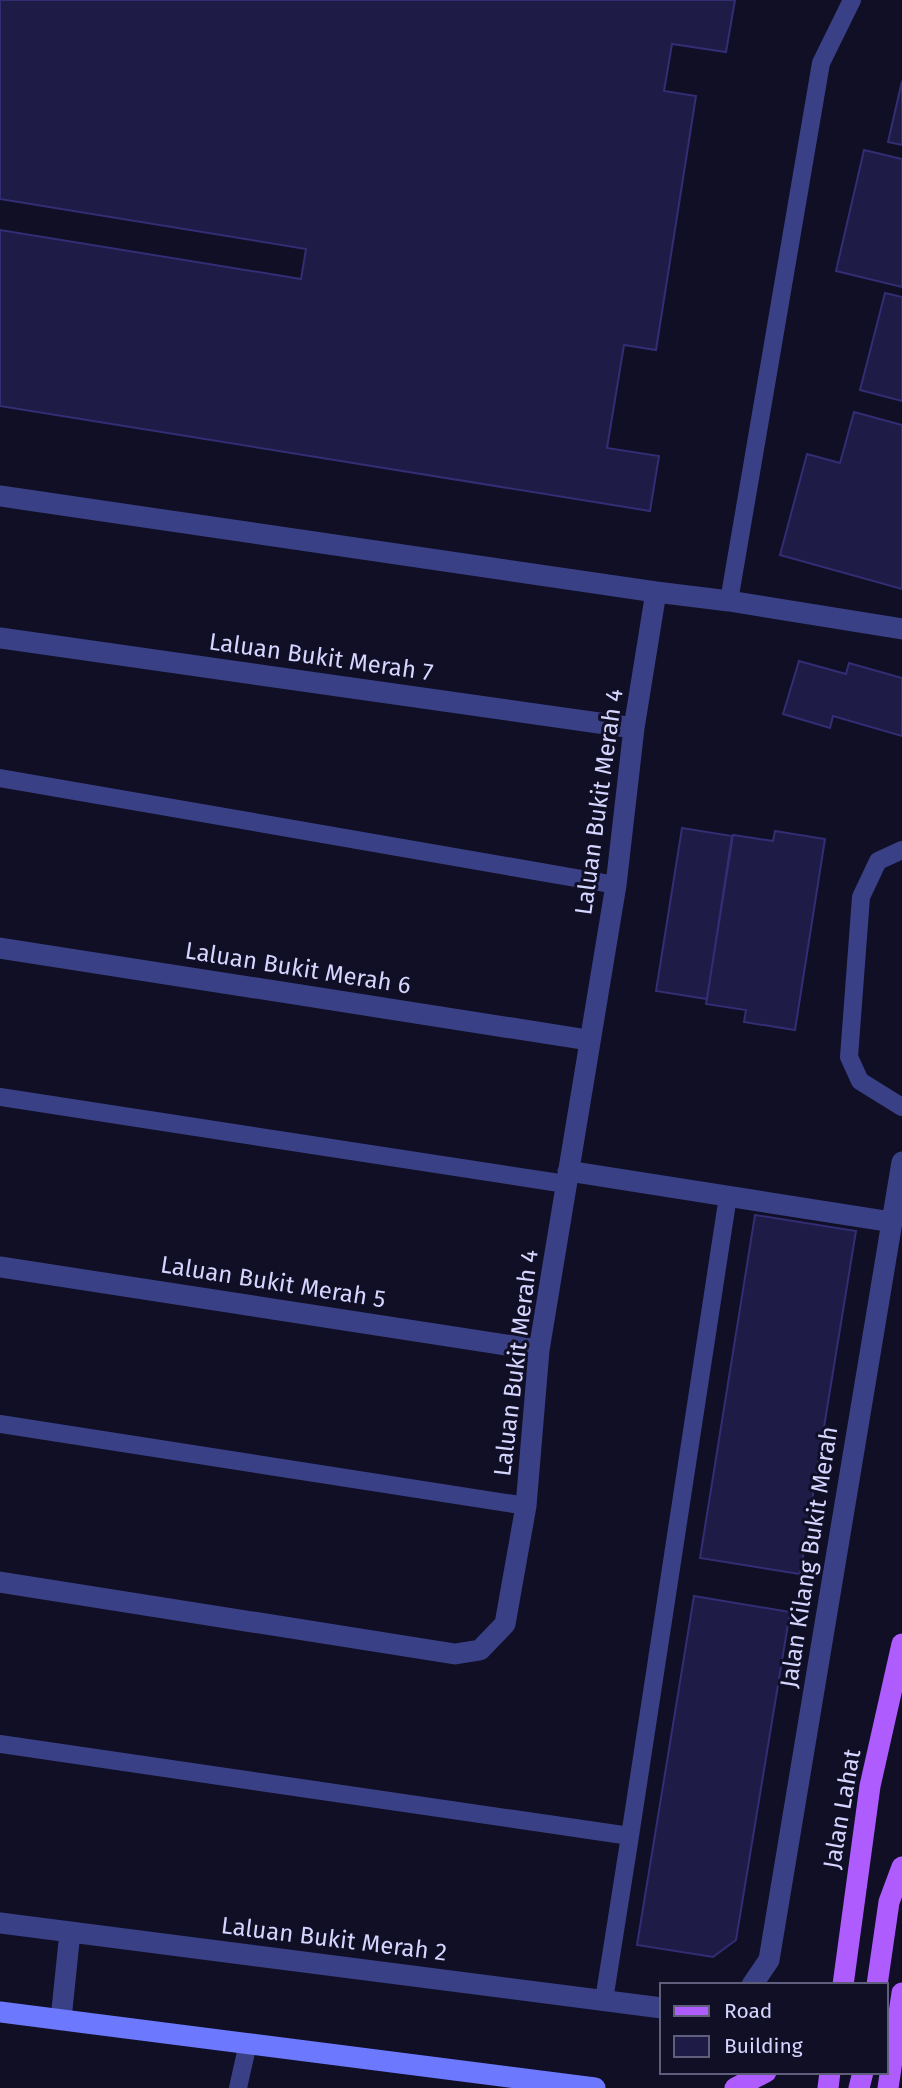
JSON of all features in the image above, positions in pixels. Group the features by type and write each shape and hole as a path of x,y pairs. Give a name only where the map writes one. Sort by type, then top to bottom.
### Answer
{"main road":[{"name":"Jalan Lahat","path":"842,1983 870,1786 902,1644"},
{"path":"870,1786 902,1703"},
{"path":"877,1983 889,1902 902,1867"},
{"path":"888,2088 902,1993"},
{"path":"735,2088 762,2074"}],"street":[{"path":"0,496 729,601 902,629"},
{"name":"Laluan Bukit Merah 4","path":"0,1582 455,1654 480,1650 505,1624 526,1506 539,1350 588,1040 616,885 634,728 656,592"},
{"name":"Laluan Bukit Merah 7","path":"0,638 634,728"},
{"name":"Laluan Bukit Merah 6","path":"0,948 588,1040"},
{"name":"Jalan Kilang Bukit Merah","path":"753,1983 769,1960 902,1162"},
{"path":"567,1177 728,1196 892,1222"},
{"name":"Laluan Bukit Merah 5","path":"0,1267 539,1350"},
{"name":"Laluan Bukit Merah 2","path":"0,1923 660,2008"},
{"path":"61,2019 70,1932"},
{"path":"0,2011 595,2088"}],"lane":[{"path":"729,601 821,63 852,0"},
{"path":"0,778 616,885"},
{"path":"902,850 878,861 861,897 849,1057 860,1081 902,1107"},
{"path":"0,1097 567,1177"},
{"path":"604,2000 728,1196"},
{"path":"0,1424 526,1506"},
{"path":"0,1744 630,1836"},
{"path":"238,2088 248,2043"}],"building":[{"path":"0,0 735,0 726,52 672,44 664,91 696,96 656,350 624,345 607,448 659,456 650,511 0,406 0,230 301,279 306,249 0,199"},
{"path":"902,81 902,145 888,142"},
{"path":"864,150 902,159 902,287 836,271"},
{"path":"885,293 902,297 902,401 860,390"},
{"path":"854,412 902,425 902,589 780,555 807,454 840,463"},
{"path":"799,661 846,674 849,663 902,678 902,736 833,716 830,728 783,714"},
{"path":"682,828 732,836 707,999 656,991"},
{"path":"775,831 825,839 795,1030 744,1022 746,1010 706,1004 733,835 773,841"},
{"path":"755,1215 856,1231 800,1574 700,1558"},
{"path":"694,1596 790,1612 736,1940 713,1957 637,1945"}]}
